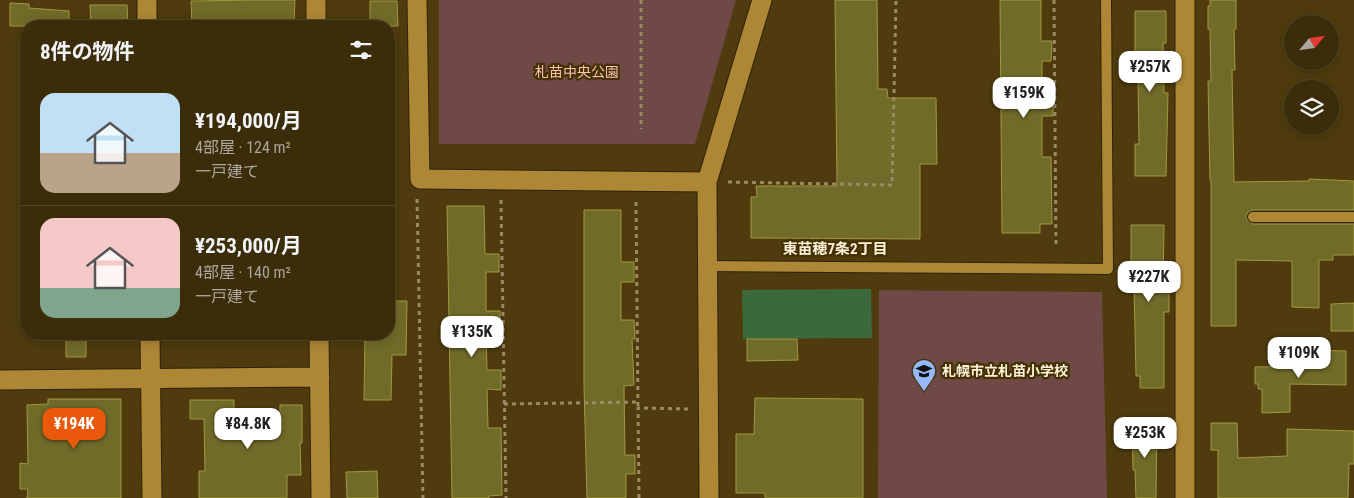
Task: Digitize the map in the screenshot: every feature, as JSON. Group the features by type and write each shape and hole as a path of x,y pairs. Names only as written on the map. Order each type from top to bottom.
{"street":[{"path":"147,0 147,20"},
{"path":"316,0 316,20"},
{"path":"418,0 420,178 716,182"},
{"path":"709,498 708,266 716,182 762,0"},
{"path":"1185,0 1185,498"},
{"path":"150,340 152,498"},
{"path":"319,340 321,498"},
{"path":"0,380 151,377 320,377"}],"lane":[{"path":"708,266 1108,269 1106,0"},
{"path":"1253,217 1354,217"}],"path":[{"path":"641,0 641,129"},
{"path":"716,182 892,185 896,0"},
{"path":"1054,0 1056,248"},
{"path":"417,192 423,498"},
{"path":"501,192 506,498"},
{"path":"636,194 639,498"},
{"path":"504,404 638,402"},
{"path":"638,408 691,409"}],"green space":[{"name":"札苗中央公園","path":"439,0 736,0 695,144 439,144"},
{"path":"879,290 1102,292 1107,498 878,498"}],"shaded area":[{"path":"871,289 872,338 743,339 742,290"}],"building":[{"path":"295,0 294,20 192,20 191,1"},
{"path":"835,0 877,0 878,89 887,89 888,98 936,98 937,164 920,164 920,239 751,238 751,197 757,197 756,186 837,186"},
{"path":"1000,0 1041,0 1041,41 1052,41 1051,61 1042,61 1042,98 1053,98 1053,116 1042,116 1042,157 1051,157 1052,224 1040,224 1040,233 1002,233"},
{"path":"1210,0 1236,0 1236,29 1234,29 1235,70 1232,70 1234,182 1309,181 1309,179 1354,181 1354,210 1253,210 1247,213 1247,220 1253,224 1354,224 1354,255 1333,255 1333,260 1319,260 1319,308 1292,307 1292,261 1236,260 1236,326 1211,326 1211,180 1208,81 1211,81 1210,29 1208,29 1208,6 1210,6"},
{"path":"370,1 397,1 398,26 395,26 395,20 370,20"},
{"path":"10,3 29,4 29,8 69,11 69,20 20,20 20,26 10,26"},
{"path":"90,5 127,5 128,20 91,20"},
{"path":"1135,11 1166,11 1166,43 1163,43 1164,93 1168,93 1166,176 1135,176 1135,144 1139,144 1138,80 1129,81 1128,52 1135,52"},
{"path":"447,206 484,206 485,254 499,254 499,272 486,272 486,311 500,311 500,330 486,330 487,370 501,370 501,390 487,389 488,428 501,428 502,495 489,496 489,498 452,498"},
{"path":"584,210 621,210 621,262 634,262 634,282 621,282 621,320 634,320 635,339 632,339 634,385 624,386 625,455 635,455 635,474 626,474 626,498 587,498 584,387"},
{"path":"1131,225 1164,225 1163,291 1169,291 1169,312 1164,312 1164,388 1140,388 1140,376 1136,376 1134,287 1131,287"},
{"path":"395,301 407,301 406,355 392,355 391,400 364,400 365,340 395,340"},
{"path":"1354,303 1354,331 1331,331 1331,304"},
{"path":"747,339 797,339 798,360 747,361"},
{"path":"66,340 86,340 86,357 66,357"},
{"path":"1312,350 1346,351 1346,385 1290,384 1290,412 1262,413 1262,389 1258,389 1258,384 1255,384 1255,367 1312,366"},
{"path":"755,398 863,399 863,498 765,498 765,493 736,493 736,434 754,434"},
{"path":"48,399 121,399 121,498 27,498 28,489 20,489 20,463 28,464 27,405 48,404"},
{"path":"190,400 234,400 234,411 280,412 280,405 302,405 301,475 287,475 287,498 199,498 199,471 205,471 204,419 190,419"},
{"path":"1211,423 1237,423 1238,458 1287,456 1287,429 1354,431 1354,464 1349,464 1348,498 1218,498 1218,450 1211,450"},
{"path":"1132,424 1157,424 1156,498 1136,498"},
{"path":"377,471 378,498 347,498 346,472"}],"place":[{"name":"札幌市立札苗小学校","path":"924,392"}],"district":[{"name":"東苗穂7条2丁目","path":"835,249"}]}
